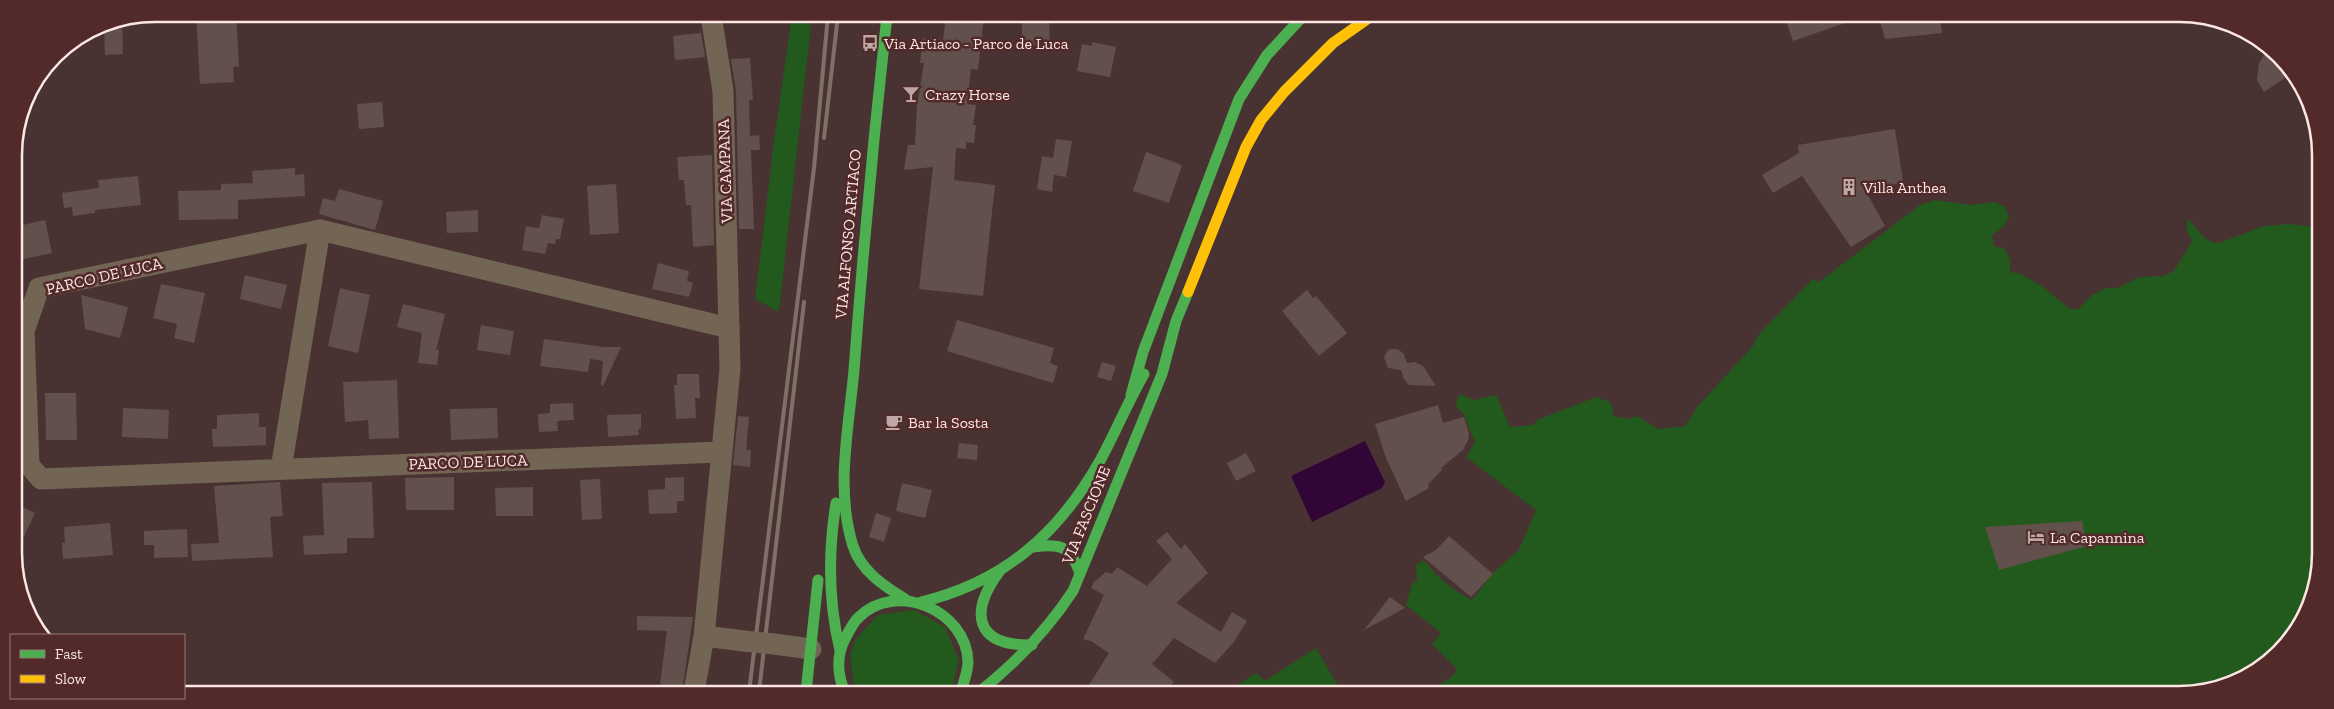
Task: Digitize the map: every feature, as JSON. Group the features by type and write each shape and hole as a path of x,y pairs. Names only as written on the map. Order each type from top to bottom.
{"main road":[{"name":"VIA ALFONSO ARTIACO","path":"847,456 870,167 886,22"},
{"path":"1131,395 1146,343 1239,99 1252,74 1265,56 1297,22"},
{"name":"VIA FASCIONE","path":"986,686 1032,645 1059,614 1073,591 1162,374 1176,321 1234,177 1262,120 1284,92 1311,63 1333,43 1362,22"},
{"name":"VIA FASCIONE","path":"921,602 941,599 999,572 1033,547 1058,519 1101,460 1131,395 1176,321"},
{"path":"843,686 839,673 839,653 830,576 832,521 847,456"},
{"path":"847,456 846,504 848,530 854,550 875,578 905,599"},
{"path":"807,686 823,548 826,531 832,521"},
{"path":"1033,547 1052,544 1067,549 1073,555 1080,573"},
{"path":"999,572 984,596 981,607 984,624 995,639 1006,644 1018,646 1032,645"},
{"path":"826,678 839,653 844,636 852,623 876,605 905,599 921,602 936,608 958,630 965,644 968,659 967,675 963,686"}],"street":[{"name":"VIA CAMPANA","path":"695,686 704,636 720,452 730,369 723,91 712,22"},
{"name":"PARCO DE LUCA","path":"720,452 41,479 29,465 24,331 39,288 320,230 729,328"},
{"path":"281,469 320,230"},
{"path":"704,636 811,648"}],"green space":[{"path":"791,22 811,22 779,312 755,299"},
{"path":"1935,200 1970,205 1994,202 2005,207 2009,218 2002,228 1992,235 1994,246 2005,249 2010,260 2010,272 2021,274 2043,287 2070,309 2078,309 2092,295 2106,288 2118,288 2139,277 2163,276 2174,271 2192,241 2187,231 2187,219 2209,241 2219,243 2264,226 2288,224 2312,226 2312,554 2307,588 2301,605 2294,620 2273,648 2260,659 2237,673 2205,684 2187,686 1438,686 1452,677 1457,669 1432,644 1441,633 1406,605 1412,583 1417,582 1416,565 1424,560 1446,583 1472,600 1494,572 1519,550 1536,510 1466,457 1475,442 1463,413 1458,409 1456,402 1460,394 1475,400 1496,395 1510,427 1533,425 1537,420 1596,397 1610,402 1613,408 1613,416 1628,419 1637,416 1658,429 1685,426 1698,406 1753,346 1759,334 1813,279 1819,282 1920,205"},
{"path":"914,610 945,627 959,660 952,686 854,686 850,655 855,640 878,615"},
{"path":"1316,648 1338,686 1237,686 1256,673 1265,681"}],"shaded area":[{"path":"1365,441 1385,482 1382,488 1312,522 1291,476"}],"building":[{"path":"196,22 236,22 239,66 233,67 234,82 200,84"},
{"path":"945,22 983,22 978,70 971,69 967,104 976,105 973,125 976,125 974,143 966,142 966,149 956,148 954,180 995,185 983,296 919,289 933,167 904,170 908,145 915,145 917,106 924,63 920,63 923,38 943,40"},
{"path":"1022,22 1049,22 1050,44 1022,47"},
{"path":"1786,22 1848,22 1793,41"},
{"path":"1880,22 1941,22 1942,33 1885,39"},
{"path":"122,27 123,54 105,55 104,33"},
{"path":"701,33 705,57 675,60 673,36"},
{"path":"1092,42 1116,47 1110,77 1077,71 1082,44 1092,46"},
{"path":"2265,54 2286,77 2264,92 2257,80 2259,63"},
{"path":"750,58 753,100 749,100 750,136 759,135 760,150 751,150 754,229 739,229 736,91 731,59"},
{"path":"382,102 384,127 359,129 357,104"},
{"name":"Villa Anthea","path":"1895,129 1903,181 1868,195 1885,226 1851,247 1802,176 1773,193 1762,175 1799,153 1798,145"},
{"path":"1056,139 1072,141 1066,177 1054,175 1052,192 1037,189 1042,156 1053,158"},
{"path":"1146,152 1182,165 1169,203 1133,191"},
{"path":"712,155 714,245 693,247 691,205 686,205 684,180 679,180 677,157"},
{"path":"295,168 295,175 304,174 305,196 238,200 238,219 179,220 178,191 221,190 221,184 253,183 252,171"},
{"path":"138,176 141,205 95,210 95,213 73,216 72,207 64,208 62,193 99,188 98,180"},
{"path":"616,184 619,233 590,235 587,186"},
{"path":"339,189 383,201 375,230 319,214 323,198 335,201"},
{"path":"478,210 478,232 447,233 446,212"},
{"path":"542,215 564,219 560,239 556,239 555,244 548,243 545,254 522,250 526,226 539,228"},
{"path":"45,220 52,253 23,259 23,225"},
{"path":"658,263 689,271 687,281 693,283 689,297 652,289"},
{"path":"245,275 287,285 281,309 240,299"},
{"path":"161,284 205,293 194,343 174,338 177,324 153,318"},
{"path":"340,288 370,295 358,353 328,346"},
{"path":"1307,290 1313,298 1316,296 1347,333 1319,356 1282,311"},
{"path":"81,295 128,307 120,338 85,329"},
{"path":"403,304 445,314 436,350 439,350 437,365 418,363 422,333 397,327"},
{"path":"957,320 1054,348 1050,363 1058,366 1053,383 947,351"},
{"path":"481,325 514,331 510,355 477,350"},
{"path":"544,339 604,347 621,347 603,386 601,385 603,361 590,359 588,372 540,366"},
{"path":"1398,349 1404,354 1407,363 1415,362 1423,366 1436,386 1409,385 1404,379 1401,370 1388,368 1384,357 1388,350"},
{"path":"1102,362 1116,366 1111,381 1097,377"},
{"path":"677,374 699,374 700,398 695,398 696,418 676,419 674,385 677,385"},
{"path":"397,380 399,438 369,439 368,420 345,422 343,382"},
{"path":"45,393 76,393 77,440 46,440"},
{"path":"573,403 574,420 557,421 558,431 539,432 538,414 550,413 550,404"},
{"path":"1438,405 1443,423 1464,417 1469,434 1468,440 1463,450 1441,468 1442,470 1428,484 1429,488 1406,501 1386,458 1375,424"},
{"path":"123,408 169,410 168,439 122,437"},
{"path":"497,408 498,438 451,440 450,409"},
{"path":"259,413 259,427 266,427 266,445 213,447 212,429 217,429 217,415"},
{"path":"641,414 641,429 638,429 639,435 608,437 607,415"},
{"path":"738,416 749,417 746,450 751,450 750,467 733,465"},
{"path":"959,443 978,445 977,460 957,458"},
{"path":"1246,453 1256,471 1236,481 1227,463"},
{"path":"454,477 454,510 406,510 405,478"},
{"path":"684,477 684,501 677,501 677,513 649,514 648,490 665,489 665,478"},
{"path":"600,479 602,519 582,520 580,480"},
{"path":"280,482 283,516 270,517 273,557 192,561 191,544 219,543 214,486"},
{"path":"372,482 374,538 347,538 347,553 304,555 303,536 324,535 322,483"},
{"path":"902,483 932,490 925,518 896,511"},
{"path":"533,487 533,516 496,516 495,488"},
{"path":"22,507 35,513 22,540"},
{"path":"876,513 891,518 884,542 869,537"},
{"name":"La Capannina","path":"2082,521 2087,546 1999,570 1985,527"},
{"path":"110,523 113,555 63,559 64,527"},
{"path":"187,529 188,557 154,558 154,545 144,545 144,531"},
{"path":"1167,532 1181,549 1185,544 1208,573 1176,603 1221,632 1232,612 1247,621 1233,643 1215,663 1174,638 1152,664 1174,682 1170,686 1088,686 1109,653 1091,641 1083,639 1104,595 1091,588 1094,582 1106,572 1112,574 1117,567 1147,586 1172,559 1156,541"},
{"path":"1449,536 1493,574 1471,597 1423,557 1436,550"},
{"path":"1390,597 1405,608 1364,630"},
{"path":"637,616 693,617 683,686 660,686 667,631 637,630"}],"railway":[{"path":"750,686 814,168 827,22"},
{"path":"824,138 837,22"},
{"path":"760,686 804,302"}],"traffic: fast":[{"path":"886,22 869,192 844,480 848,524 857,555 874,577 905,599"},
{"path":"1131,395 1143,352 1239,99 1267,55 1297,22"},
{"path":"986,686 1030,645 1053,619 1073,591 1162,374 1176,321 1188,292"},
{"path":"921,602 978,582 1003,568 1047,532 1085,486 1101,459 1144,374"},
{"path":"836,503 830,577 833,613 840,650"},
{"path":"1033,547 1058,546 1063,548 1072,557 1080,573"},
{"path":"999,572 989,587 983,601 981,613 983,624 989,633 999,640 1013,644 1032,645"},
{"path":"807,686 818,580"},
{"path":"842,686 839,672 840,650 854,622 873,607 891,602 909,602 926,606 943,615 956,628 965,644 968,662 963,686"}],"traffic: slow":[{"path":"1188,292 1246,147 1261,120 1284,92 1333,43 1363,22"}],"place":[{"name":"Via Artiaco - Parco de Luca","path":"870,43"},
{"name":"Crazy Horse","path":"911,94"},
{"name":"Villa Anthea","path":"1849,187"},
{"name":"Bar la Sosta","path":"894,422"},
{"name":"La Capannina","path":"2036,537"}]}
